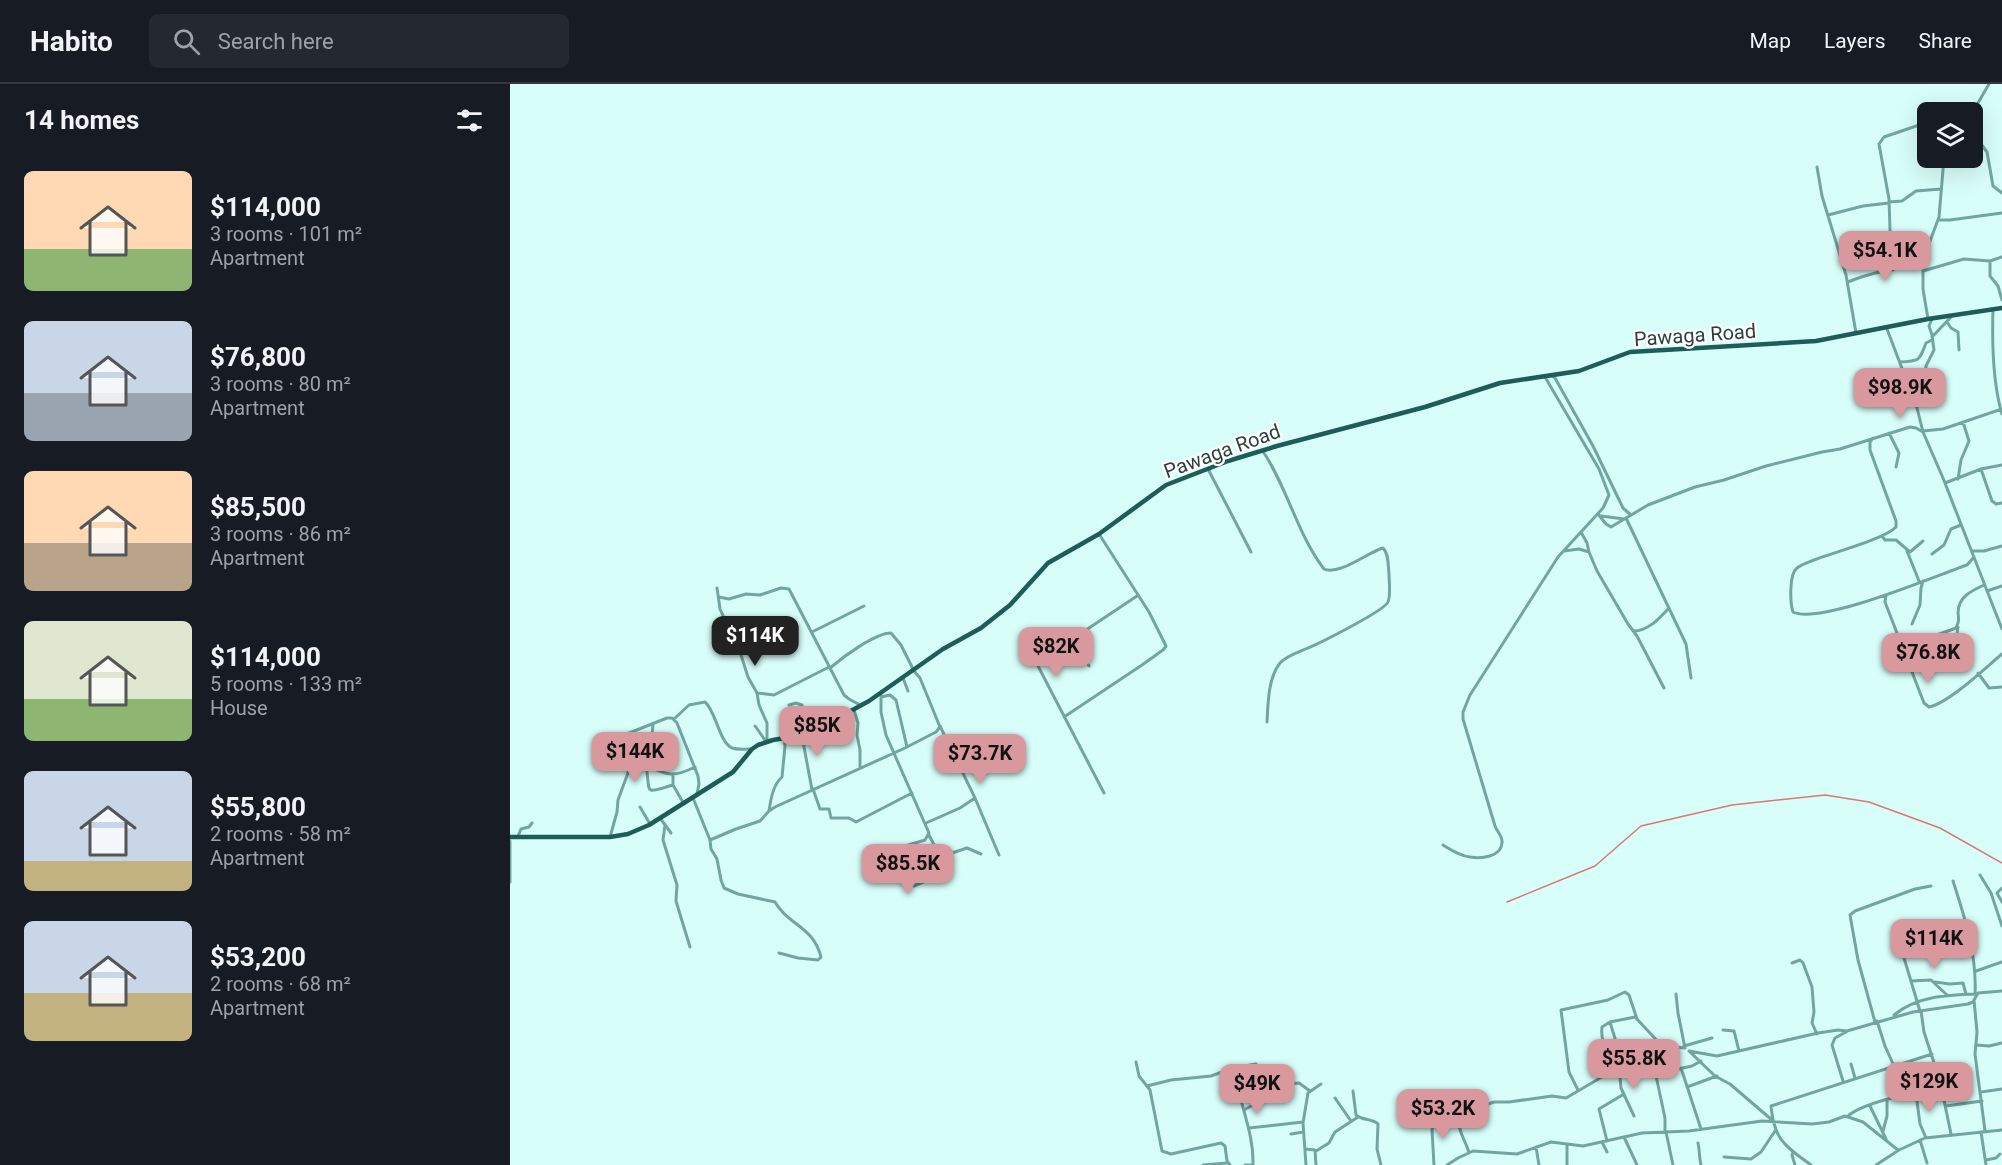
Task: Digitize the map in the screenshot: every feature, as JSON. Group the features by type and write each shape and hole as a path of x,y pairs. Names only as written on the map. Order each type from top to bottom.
{"main road":[{"name":"Pawaga Road","path":"510,839 610,837 628,834 650,825 733,772 752,749 767,741 802,735 815,730 881,695 932,656 981,628 1003,612 1041,569 1054,558 1099,534 1166,485 1208,469 1262,450 1425,407 1500,383 1579,371 1637,351 1787,344 1856,335 1930,319 1949,319 2002,308"}],"street":[{"path":"1989,84 1978,103 1976,136 1987,152 1993,186 2002,193"},
{"path":"1893,270 1887,179 1880,149 1881,141 1884,137 1917,126"},
{"path":"1817,167 1822,196 1848,282 1856,335"},
{"path":"1910,390 1924,385 1926,366 1934,350 1923,289 1923,270 1926,252 1938,220 1943,168"},
{"path":"1828,215 1902,201 1916,191 1941,189"},
{"path":"1938,220 2002,213"},
{"path":"1848,282 1863,276 1914,265 1923,270 1964,259 1990,261 2002,257"},
{"path":"1990,261 1990,276 1998,286 2002,300"},
{"path":"1993,309 1995,375 2002,414"},
{"path":"1900,362 1919,358 1923,353 1924,344 1932,339 1949,319"},
{"path":"1949,319 1952,329 1958,332 1959,350"},
{"path":"1887,329 1923,432 2002,629"},
{"path":"1547,375 1555,378 1572,405 1623,508 1631,515"},
{"path":"1443,845 1466,856 1475,857 1495,854 1502,847 1502,839 1495,826 1463,719 1463,712 1474,689 1562,552 1599,515 1608,499 1607,487 1599,469 1547,375"},
{"path":"1995,375 2001,377"},
{"path":"1911,426 1923,432 1937,430 2001,409"},
{"path":"1599,515 1611,527 1672,494 1766,466 1839,449 1911,426 1920,418"},
{"path":"1958,478 1961,460 1969,441 1964,422"},
{"path":"1889,433 1899,453 1896,467"},
{"path":"1873,438 1870,442 1870,450 1896,525 1894,530 1798,567 1793,575 1793,612 1798,614 1828,612 1863,603 1967,565 1974,557"},
{"path":"1262,450 1271,463 1300,526 1324,569 1329,571 1339,568 1383,548 1387,554 1389,575 1388,599 1385,606 1375,614 1281,661 1271,686 1268,722"},
{"path":"1945,483 1980,469 2002,465"},
{"path":"1208,469 1251,552"},
{"path":"1980,469 1992,501 1996,504 2002,503"},
{"path":"1599,515 1625,518"},
{"path":"1625,518 1686,644 1690,678"},
{"path":"1932,554 1944,545 1952,528 1961,525"},
{"path":"1581,532 1597,571 1664,688"},
{"path":"1064,717 1165,648 1165,642 1145,607 1099,534"},
{"path":"1881,536 1885,540 1896,540 1907,550 1916,578 1922,581"},
{"path":"1907,550 1911,552 1923,541"},
{"path":"1972,551 1984,551 2002,546"},
{"path":"1562,552 1579,549 1588,552"},
{"path":"1912,624 1920,605 1922,581"},
{"path":"1956,642 1958,611 1962,599 1984,585"},
{"path":"1986,591 2002,586"},
{"path":"717,588 720,609 757,693 766,723 767,741"},
{"path":"719,597 729,599 746,594 760,595 782,588 789,589 846,697 862,706"},
{"path":"1886,595 1886,602 1924,703 1929,707 1939,704 2002,654"},
{"path":"1104,793 1038,666 1047,656 1137,596"},
{"path":"813,632 864,606"},
{"path":"1633,631 1644,630 1651,626 1669,608"},
{"path":"1903,648 1958,626"},
{"path":"757,693 774,695 830,668 852,651 888,633 902,645 914,671 920,678 999,855"},
{"path":"1934,636 1934,641"},
{"path":"1073,639 1089,666"},
{"path":"1978,674 1989,688 2002,687"},
{"path":"903,678 908,691"},
{"path":"907,747 896,700 890,695 881,695 884,730 940,857 941,873"},
{"path":"674,719 689,705 705,702 710,707 728,745 735,748 752,749"},
{"path":"789,705 796,703 802,705 807,720 815,730"},
{"path":"854,710 858,723 860,768"},
{"path":"610,737 670,717 674,719"},
{"path":"674,719 699,779 695,797 710,846 717,859 724,888 738,894 774,902 778,909 815,940 821,958 818,960 798,958 779,953"},
{"path":"653,724 651,738 645,744 643,762 646,765 648,785 656,792 674,785"},
{"path":"755,726 767,741"},
{"path":"710,840 759,821 769,811 907,747 936,732 940,726"},
{"path":"610,837 618,800 636,751 637,729"},
{"path":"802,735 813,790 820,808 829,809 831,818 849,818 856,822 912,793"},
{"path":"769,811 775,785 782,777 785,746 783,738"},
{"path":"646,765 673,775 695,767"},
{"path":"673,775 674,785 684,804"},
{"path":"926,823 960,808 975,798"},
{"path":"640,807 650,825"},
{"path":"660,818 671,833"},
{"path":"517,838 521,829 527,828 532,823"},
{"path":"664,825 663,840 677,885 676,901 690,946"},
{"path":"892,856 905,846 925,840 929,834"},
{"path":"510,839 510,882"},
{"path":"940,857 967,848 981,854"},
{"path":"897,854 914,886 928,880 930,871"},
{"path":"1980,875 1990,893 2002,926"},
{"path":"1953,881 1972,945 1976,971 1975,1054 1982,1101 1986,1163 2000,1154"},
{"path":"1894,1066 1876,1021 1858,960 1850,915 1855,911 1915,889 1931,886"},
{"path":"2002,888 1997,893 2002,902"},
{"path":"1900,937 1904,944 1902,954"},
{"path":"1894,944 1902,954 1918,1001 1924,1032 1941,1084 1952,1134"},
{"path":"1792,963 1800,960 1803,963 1812,987 1814,1012 1812,1023 1817,1034"},
{"path":"1976,971 2002,962"},
{"path":"1911,981 1929,979 1948,996"},
{"path":"1935,982 1963,983 1966,994"},
{"path":"1893,1017 1905,1007 1918,1001 2002,990"},
{"path":"1578,1090 1569,1072 1561,1010 1608,1000 1625,992 1629,995 1637,1019 1664,1048"},
{"path":"1676,994 1684,1047 1773,1121"},
{"path":"1843,1081 1832,1043 1837,1036 1876,1021 1968,1004 1974,1000"},
{"path":"1619,1067 1604,1047 1602,1027 1610,1022 1631,1017 1637,1019"},
{"path":"1610,1022 1619,1067 1620,1085 1634,1116"},
{"path":"1723,1030 1734,1031 1738,1051"},
{"path":"1689,1051 1717,1056 1817,1034 1847,1031"},
{"path":"1469,1153 1459,1128 1460,1114 1494,1102 1552,1096 1566,1098 1619,1067 1642,1064 1664,1048 1684,1047 1712,1038"},
{"path":"1976,1045 1989,1046 2002,1043"},
{"path":"1811,1165 1780,1141 1771,1106 1932,1054"},
{"path":"1652,1058 1673,1165"},
{"path":"1655,1074 1701,1061"},
{"path":"1136,1062 1139,1076 1150,1092 1160,1147 1164,1153 1180,1153 1221,1143 1225,1146 1229,1164 1203,1165"},
{"path":"1147,1086 1171,1080 1211,1076 1234,1067 1256,1064"},
{"path":"1851,1064 1855,1078"},
{"path":"1234,1067 1249,1128 1252,1165 1245,1165"},
{"path":"1682,1068 1701,1129"},
{"path":"1687,1087 1717,1076"},
{"path":"1262,1078 1267,1078 1277,1085 1299,1083 1310,1091"},
{"path":"1941,1084 1952,1082"},
{"path":"1306,1165 1303,1122 1308,1093 1321,1084"},
{"path":"1447,1165 1469,1153 1479,1151 1517,1154 1551,1142 1583,1146 1642,1133 1689,1131 1742,1123 1773,1121 1812,1124 1829,1122 1848,1116 1861,1108 1942,1089"},
{"path":"1981,1092 2002,1089"},
{"path":"1353,1091 1353,1106 1358,1117 1373,1120 1378,1124 1377,1149 1381,1165"},
{"path":"1607,1141 1599,1111 1624,1094"},
{"path":"1916,1094 1920,1124 1926,1138"},
{"path":"1335,1098 1351,1121"},
{"path":"1244,1110 1264,1099"},
{"path":"1882,1131 1887,1116 1887,1101"},
{"path":"1946,1106 1982,1101"},
{"path":"1870,1106 1887,1141"},
{"path":"1434,1165 1432,1130 1435,1114"},
{"path":"1848,1116 1863,1122 1898,1150"},
{"path":"1316,1151 1329,1143 1335,1132 1358,1117"},
{"path":"1249,1128 1303,1122"},
{"path":"1724,1157 1751,1159 1761,1152 1776,1130"},
{"path":"1876,1165 1898,1150 1926,1138 2002,1130"},
{"path":"1291,1134 1303,1132"},
{"path":"1624,1137 1637,1165"},
{"path":"1920,1140 1927,1163"},
{"path":"1602,1142 1607,1152"},
{"path":"1698,1143 1701,1165"},
{"path":"1567,1144 1567,1165"},
{"path":"1536,1147 1539,1165"},
{"path":"1305,1149 1316,1151"},
{"path":"1316,1151 1316,1165"},
{"path":"1793,1151 1795,1165"}],"waterway":[{"path":"1507,902 1595,866 1641,826 1732,805 1825,795 1869,802 1940,828 2002,863"}]}
